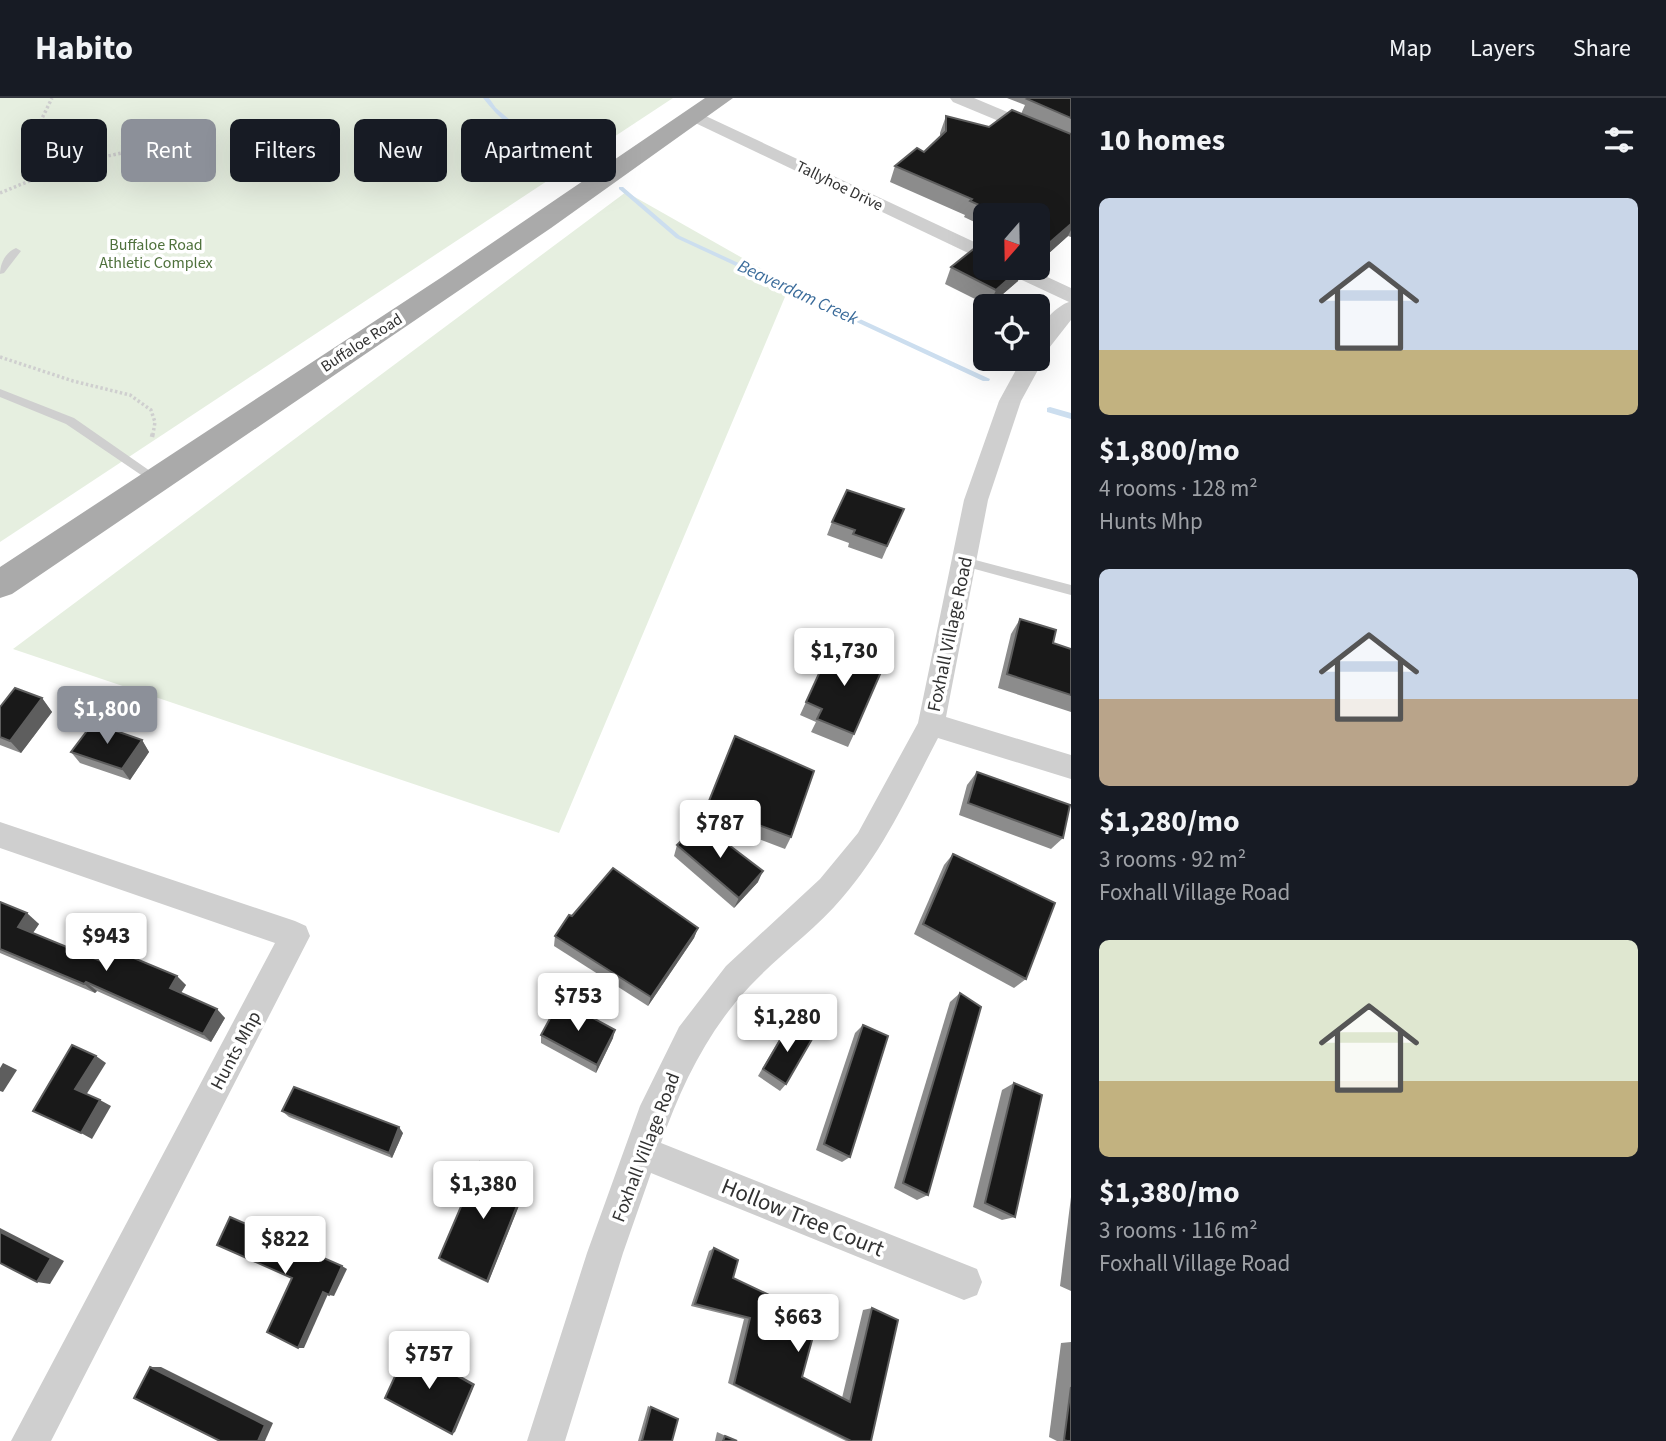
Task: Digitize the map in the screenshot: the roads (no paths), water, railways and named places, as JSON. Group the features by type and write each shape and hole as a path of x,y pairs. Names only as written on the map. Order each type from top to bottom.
{"main road":[{"name":"Buffaloe Road","path":"0,585 549,218 721,98"}],"street":[{"path":"959,98 1071,146"},
{"name":"Tallyhoe Drive","path":"695,116 973,249"},
{"path":"1037,280 1071,296"},
{"path":"1050,330 1071,308"},
{"name":"Foxhall Village Road","path":"546,1441 605,1253 657,1106 690,1038 737,977 831,888 868,842 931,724 980,488 1010,401 1026,371"},
{"path":"931,724 1071,767"},
{"name":"Hunts Mhp","path":"0,835 295,936 30,1441"},
{"name":"Hollow Tree Court","path":"641,1152 964,1282"}],"lane":[{"path":"0,271 16,251"},
{"path":"0,393 69,421 157,480"},
{"path":"964,562 1071,590"}],"waterway":[{"name":"Beaverdam Creek","path":"486,98 504,119"},
{"name":"Beaverdam Creek","path":"621,188 678,237 986,379"},
{"name":"Beaverdam Creek","path":"1050,410 1071,416"}],"park label":[{"name":"Buffaloe Road Athletic Complex","path":"156,253"}]}
